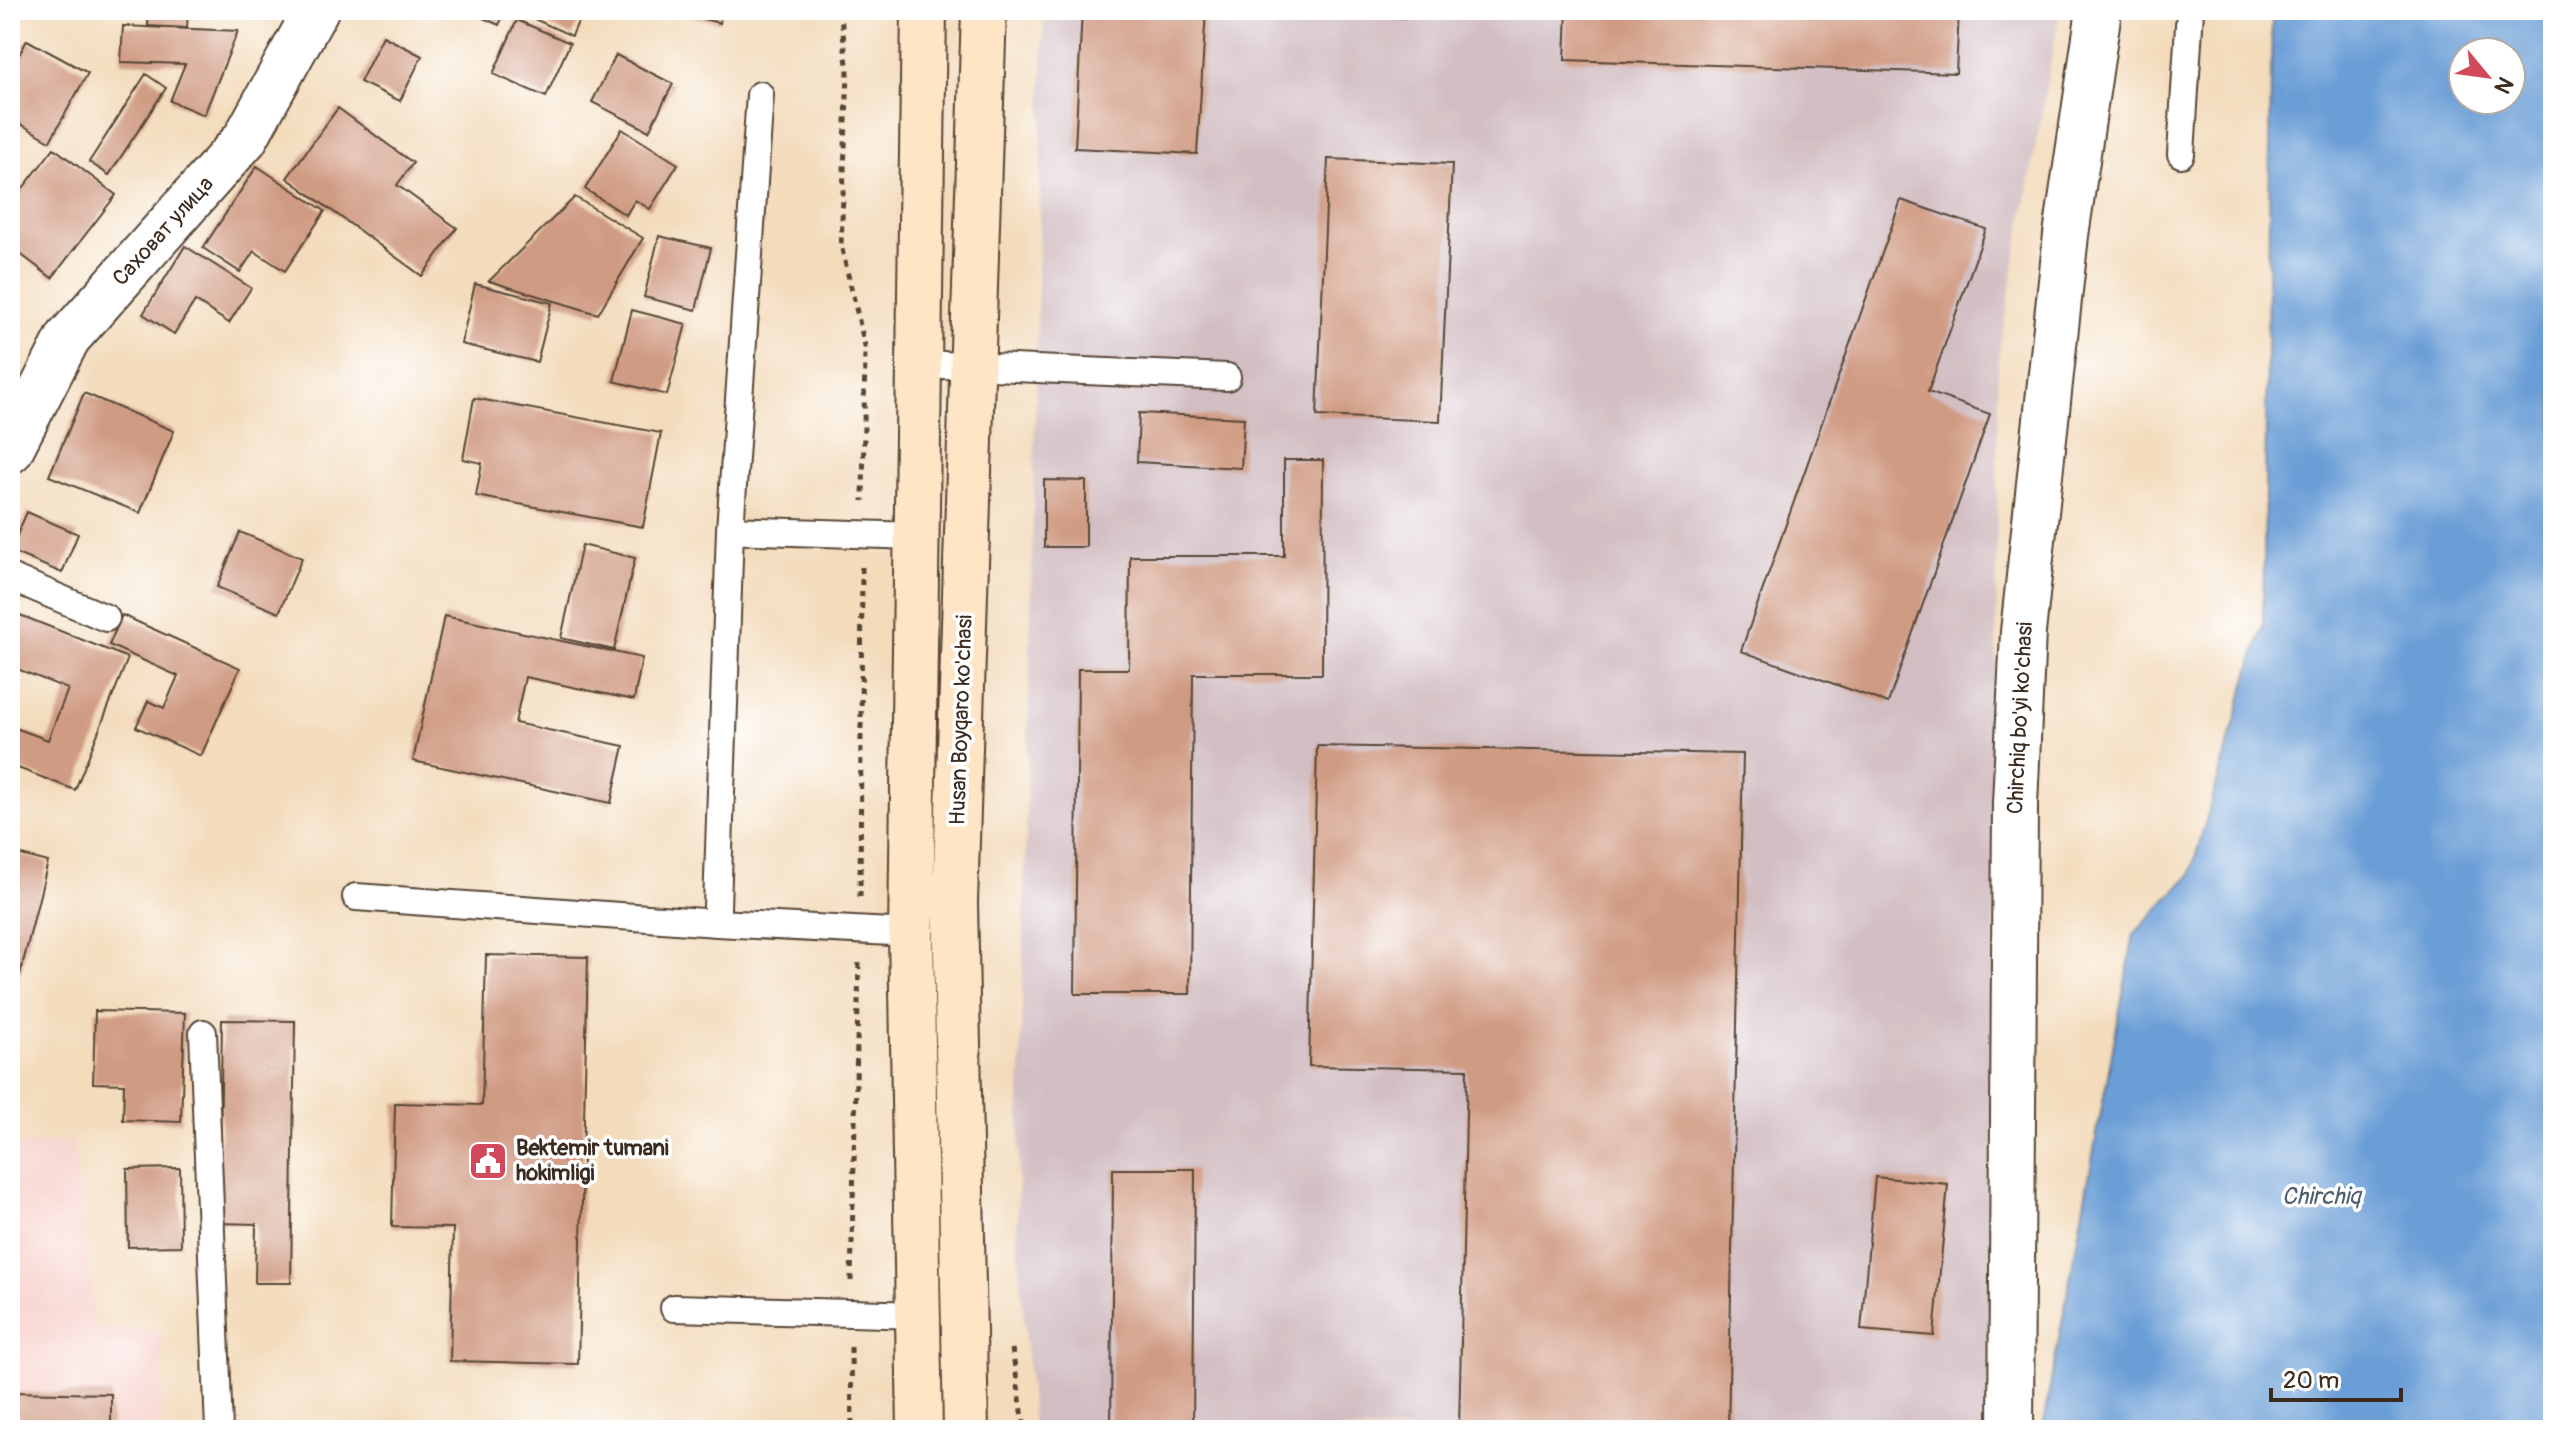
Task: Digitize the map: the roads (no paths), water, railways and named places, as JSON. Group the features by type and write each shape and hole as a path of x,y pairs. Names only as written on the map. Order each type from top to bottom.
{"main road":[{"name":"Husan Boyqaro ko'chasi","path":"920,1430 911,933 924,10"},
{"name":"Husan Boyqaro ko'chasi","path":"966,1430 955,902 984,10"}],"street":[{"name":"Саховат улица","path":"10,451 68,338 245,139 316,10"},
{"name":"Chirchiq bo'yi ko'chasi","path":"2011,1430 2015,804 2023,632 2066,235 2099,10"}],"lane":[{"path":"2181,154 2190,10"},
{"path":"717,923 730,530 760,95"},
{"path":"919,364 1227,377"},
{"path":"730,530 916,536"},
{"path":"10,577 106,618"},
{"path":"356,897 717,923 911,933"},
{"path":"203,1033 219,1430"},
{"path":"674,1308 920,1315"}],"water":[{"name":"Chirchiq","path":"2272,10 2553,10 2553,1430 2042,1430 2134,934 2190,875 2263,625"}],"place":[{"name":"Bektemir tumani hokimligi","path":"488,1161"}]}
